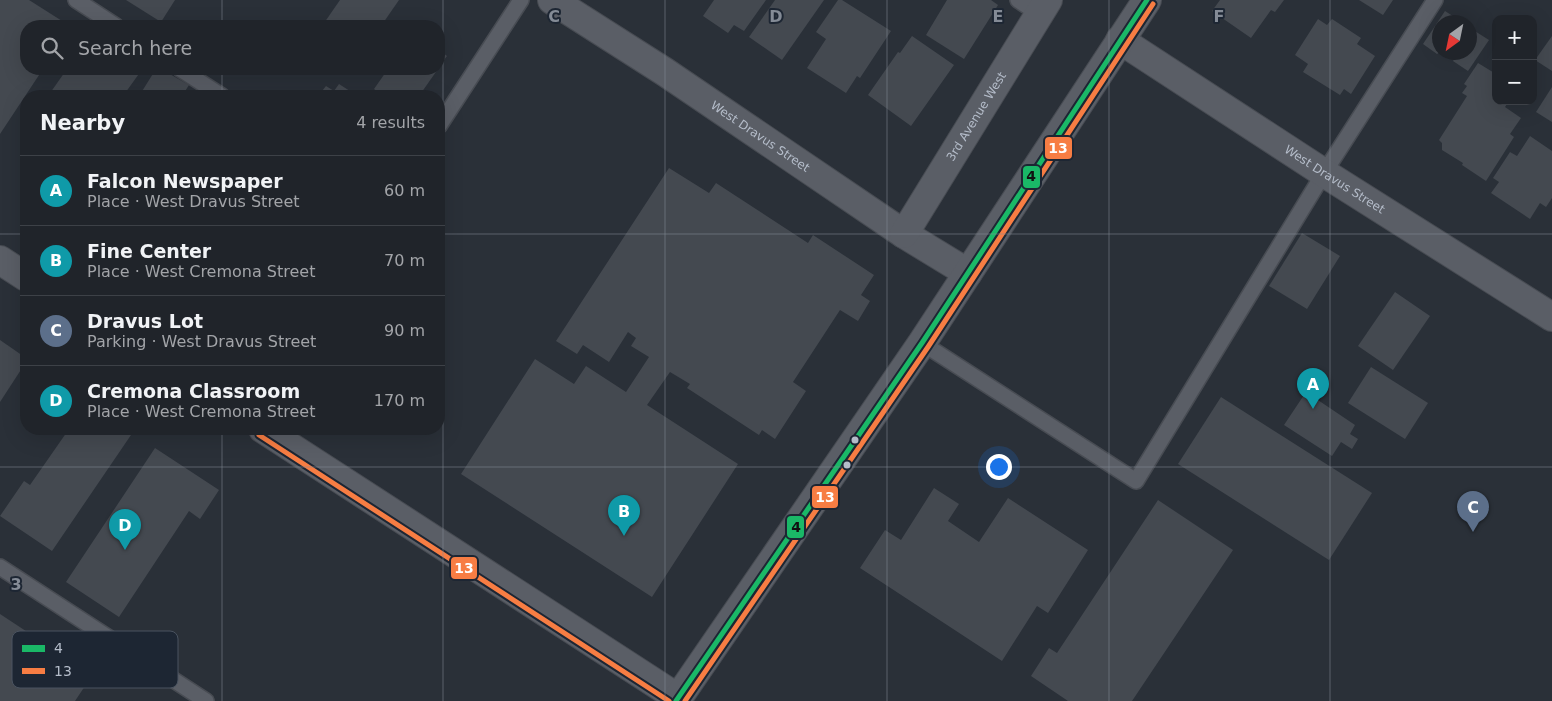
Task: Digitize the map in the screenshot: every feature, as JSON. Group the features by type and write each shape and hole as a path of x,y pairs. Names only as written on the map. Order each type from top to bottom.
{"street":[{"name":"West Dravus Street","path":"552,0 673,78 904,234 968,273"},
{"path":"272,435 677,700 922,343 1147,0"},
{"name":"3rd Avenue West","path":"904,234 1035,5"},
{"name":"West Dravus Street","path":"1120,40 1324,173 1552,317"},
{"path":"0,260 20,273"}],"lane":[{"path":"76,0 107,20"},
{"path":"445,117 520,0"},
{"path":"922,343 1136,481 1324,173 1435,0"},
{"path":"189,75 213,90"},
{"path":"0,567 98,631"},
{"path":"178,683 206,701"}],"building":[{"path":"0,0 29,0 61,20 20,20 20,75 39,75 29,90 20,90 20,104 0,134"},
{"path":"126,0 175,0 162,20 158,20"},
{"path":"340,0 399,0 385,20 326,20"},
{"path":"714,0 766,0 744,31 734,25 728,33 703,16"},
{"path":"775,0 824,0 782,60 749,37"},
{"path":"838,0 842,0 891,31 860,78 857,76 846,93 807,68 826,39 816,32"},
{"path":"947,0 991,0 998,5 964,59 926,35"},
{"path":"1220,0 1284,0 1275,12 1271,10 1251,38 1212,11"},
{"path":"1359,0 1393,0 1383,15"},
{"path":"1445,11 1451,15 1442,15"},
{"path":"1318,19 1327,25 1332,19 1361,38 1357,44 1375,56 1351,94 1344,89 1340,95 1303,72 1308,64 1295,55"},
{"path":"1432,30 1432,50 1423,44"},
{"path":"1477,32 1489,40 1477,58"},
{"path":"912,36 954,65 911,126 868,95 898,52 900,53"},
{"path":"1552,36 1552,71 1537,61 1537,57"},
{"path":"1454,60 1475,60 1468,71"},
{"path":"1478,63 1492,72 1492,105 1506,105 1505,107 1521,118 1510,134 1514,137 1486,181 1442,150 1442,143 1439,140 1467,96 1462,93 1467,86 1464,84"},
{"path":"63,75 138,75 127,90 52,90"},
{"path":"152,75 172,75 189,85 186,90 143,90"},
{"path":"384,75 434,75 423,90 374,89"},
{"path":"339,84 348,90 335,90"},
{"path":"326,86 332,90 323,90"},
{"path":"1552,87 1552,122 1536,112"},
{"path":"1530,136 1552,151 1552,198 1546,207 1540,203 1530,219 1491,193 1499,182 1493,178 1510,152 1517,156"},
{"path":"669,168 709,193 716,183 808,243 813,235 874,275 861,295 870,301 858,321 840,310 793,382 806,391 775,439 762,430 759,435 687,388 690,384 670,372 647,405 738,464 652,597 461,474 535,359 574,384 586,366 626,392 649,357 631,346 636,338 628,332 609,362 583,345 577,354 556,341"},
{"path":"1302,233 1340,256 1307,309 1269,286"},
{"path":"1395,292 1430,316 1393,370 1358,346"},
{"path":"0,340 20,354 20,371 0,402"},
{"path":"1371,367 1428,403 1405,439 1348,403"},
{"path":"1306,392 1355,425 1350,434 1358,439 1352,449 1341,442 1332,456 1284,425"},
{"path":"1221,397 1372,493 1329,560 1178,464"},
{"path":"65,435 131,435 52,551 0,516 24,481 30,485"},
{"path":"155,448 219,490 200,519 189,511 119,617 66,582"},
{"path":"934,488 959,504 948,521 979,542 1008,498 1088,550 1048,613 1037,606 1002,661 860,568 885,530 901,540"},
{"path":"1158,500 1233,550 1132,701 1068,701 1031,676 1049,648 1057,653"},
{"path":"0,614 26,631 12,631 12,688 84,688 75,701 0,701"}],"transit line":[{"name":"4","path":"676,701 922,343 1147,0"},
{"name":"13","path":"685,701 928,347 1153,4"},
{"name":"13","path":"259,435 669,701"}],"place":[{"name":"Falcon Newspaper","path":"1313,409"},
{"name":"Dravus Lot","path":"1473,532"},
{"name":"Fine Center","path":"624,536"},
{"name":"Cremona Classroom","path":"125,550"}]}
